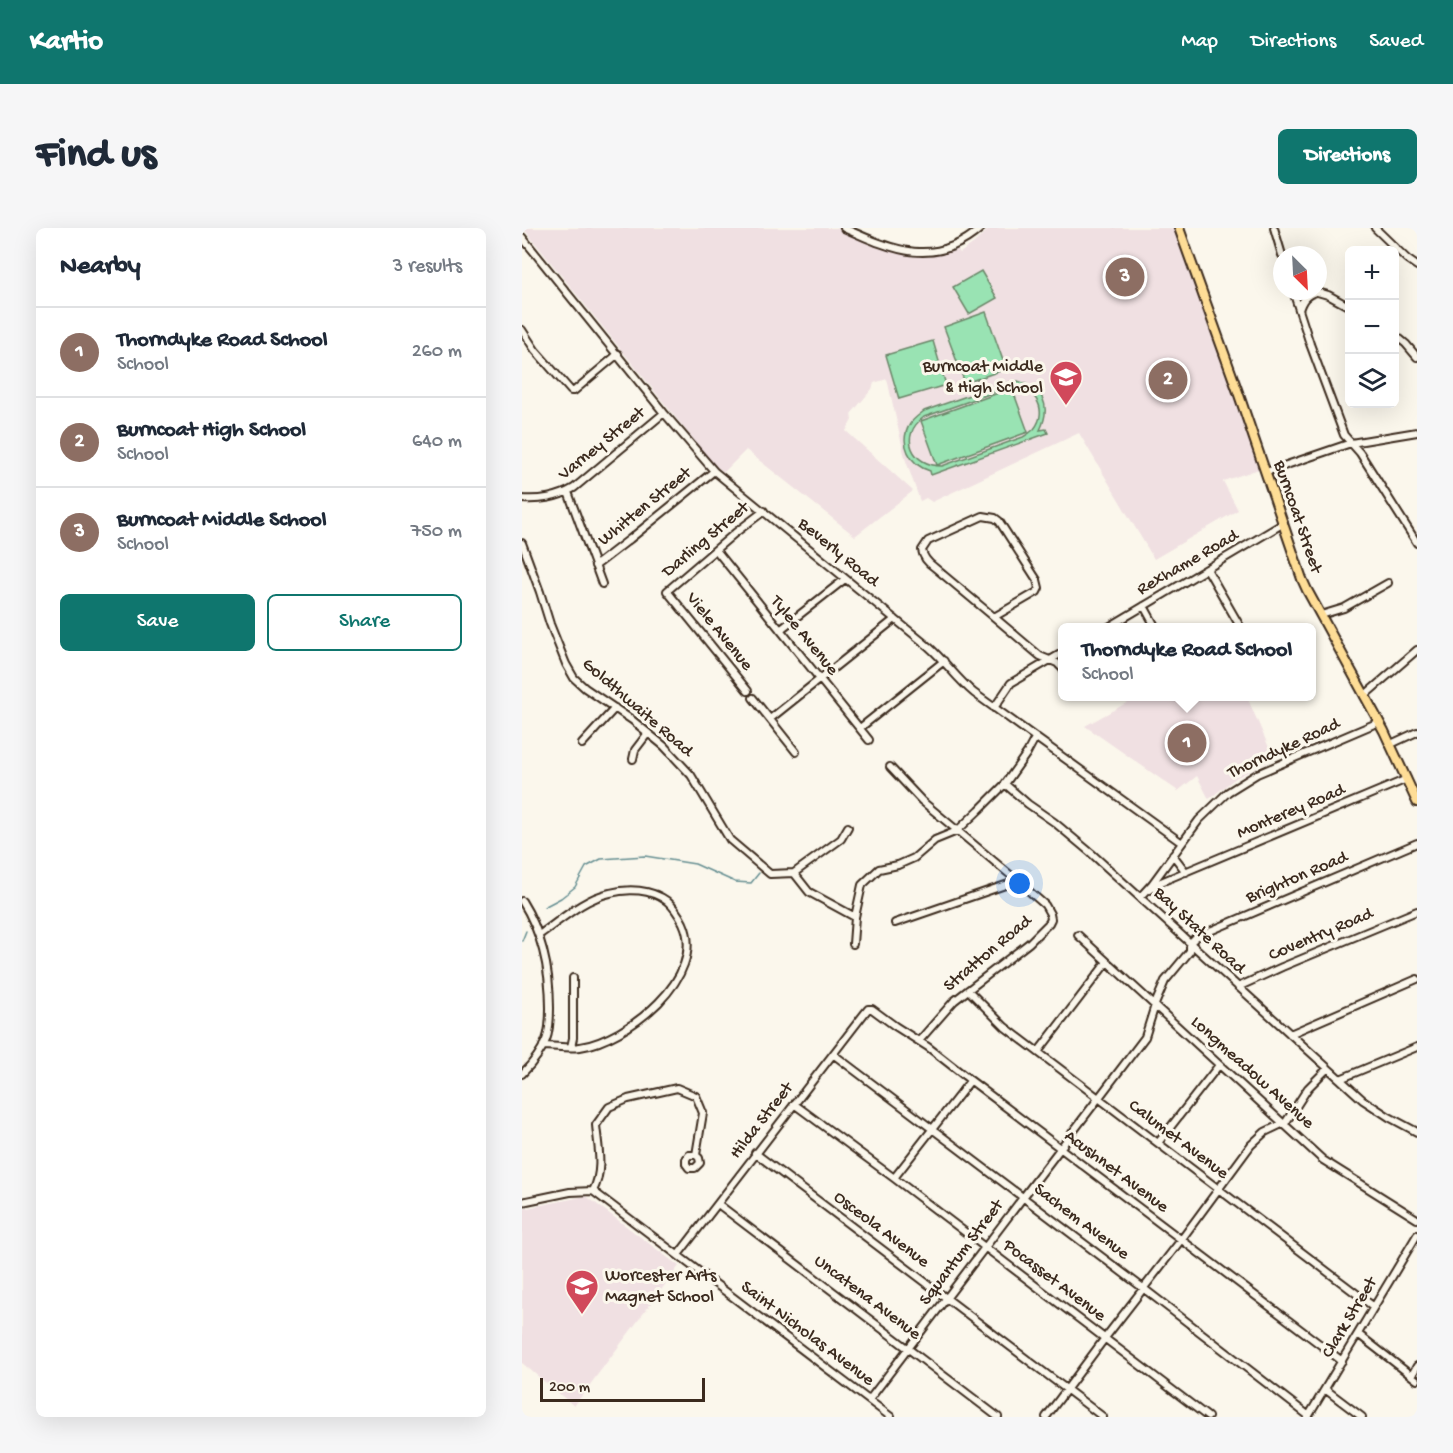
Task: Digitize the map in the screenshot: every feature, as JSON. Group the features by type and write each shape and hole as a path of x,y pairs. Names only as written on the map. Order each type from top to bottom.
{"main road":[{"name":"Burncoat Street","path":"1179,228 1304,585 1391,744 1417,802"}],"street":[{"path":"844,228 892,248 919,253 943,250 967,239 981,228"},
{"path":"1274,228 1279,246"},
{"path":"1375,228 1417,266"},
{"name":"Beverly Road","path":"522,237 664,413 714,471 929,647 944,661 961,683 1182,843"},
{"path":"1327,295 1345,304"},
{"path":"1296,300 1344,435 1360,453 1417,543"},
{"path":"1299,310 1304,300"},
{"path":"522,330 529,342 571,391 574,391 618,354"},
{"path":"1399,338 1417,357"},
{"name":"Varney Street","path":"522,500 541,500 568,492 664,413"},
{"path":"1266,472 1351,443 1417,432"},
{"name":"Whitten Street","path":"595,566 714,471"},
{"path":"568,492 602,584"},
{"name":"Darling Street","path":"667,591 764,511"},
{"path":"994,617 1036,592 1039,584 999,521 983,516 928,541 922,550 923,555 930,564 1040,656 1058,664"},
{"name":"Rexhame Road","path":"1114,623 1284,523"},
{"name":"Goldthwaite Road","path":"522,543 550,624 574,678 664,746 691,775 729,840 770,874 794,873"},
{"name":"Tylee Avenue","path":"716,550 869,740"},
{"path":"1207,569 1239,623"},
{"path":"780,630 845,579"},
{"path":"1321,615 1344,608 1388,583"},
{"name":"Viele Avenue","path":"667,591 748,691"},
{"path":"1144,606 1154,623"},
{"path":"770,719 895,619"},
{"path":"1365,696 1417,650"},
{"path":"994,708 1011,683 1058,655"},
{"path":"860,728 944,661"},
{"name":"Viele Avenue","path":"753,698 796,752"},
{"path":"582,744 615,708"},
{"name":"Thorndyke Road","path":"1140,897 1199,820 1236,786 1257,774 1379,722"},
{"path":"1391,744 1417,732"},
{"path":"633,759 635,750 648,733"},
{"path":"853,944 855,917 862,885 879,869 898,865 914,858 935,840 957,831 1005,784 1035,738"},
{"path":"890,768 921,801 1017,881"},
{"name":"Monterey Road","path":"1140,897 1161,882 1407,779"},
{"name":"Bay State Road","path":"1005,784 1072,837 1370,1106 1417,1132"},
{"path":"848,827 841,839 794,873 809,892 855,917"},
{"name":"Brighton Road","path":"1190,943 1196,937 1417,843"},
{"path":"1173,855 1186,872"},
{"path":"895,923 1017,881"},
{"name":"Stratton Road","path":"919,1041 950,1005 1029,943 1049,923 1051,917 1045,906 1017,881"},
{"path":"539,935 592,899 611,892 648,892 663,898 678,913 686,929 688,946 683,966 674,984 661,1000 637,1022 592,1044 580,1047 543,1046"},
{"path":"522,901 539,935 546,959 549,986 547,1039 532,1064 522,1074"},
{"name":"Coventry Road","path":"1238,987 1417,911"},
{"name":"Longmeadow Avenue","path":"1078,935 1323,1160 1417,1219"},
{"name":"Squantum Street","path":"869,1400 1145,1037 1165,981 1190,951 1190,943"},
{"path":"1038,1052 1107,962"},
{"path":"571,1047 573,978"},
{"path":"1290,1034 1417,979"},
{"name":"Calumet Avenue","path":"969,990 999,1022 1374,1307"},
{"name":"Hilda Street","path":"678,1255 864,1014 868,1009 872,1009"},
{"name":"Acushnet Avenue","path":"872,1009 919,1041 1342,1361"},
{"path":"1340,1079 1417,1047"},
{"name":"Sachem Avenue","path":"833,1054 1308,1416"},
{"path":"1158,1143 1219,1065"},
{"path":"1046,1417 1256,1140 1265,1132 1286,1122 1308,1089 1328,1068"},
{"path":"894,1178 970,1081"},
{"path":"522,1202 580,1191 592,1191 597,1183 600,1170 596,1125 609,1107 628,1099 677,1088 696,1096 704,1113 696,1155"},
{"name":"Pocasset Avenue","path":"794,1104 1208,1417"},
{"name":"Osceola Avenue","path":"755,1154 1103,1417"},
{"name":"Saint Nicholas Avenue","path":"592,1191 891,1417"},
{"name":"Uncatena Avenue","path":"718,1204 999,1417"},
{"name":"Clark Street","path":"1308,1416 1417,1235"},
{"path":"1358,1334 1414,1378 1417,1366"},
{"path":"1325,1389 1362,1417"}],"shaded area":[{"path":"523,228 838,228 896,253 925,257 957,249 960,253 990,228 1174,228 1259,469 1223,481 1238,510 1154,559 1079,433 932,502 926,498 920,501 905,458 887,379 874,383 872,389 851,414 852,420 846,431 913,491 855,536 746,450 724,472 714,465"},
{"path":"1130,701 1249,701 1274,759 1237,777 1209,799 1197,776 1178,791 1085,726"},
{"name":"Worcester Arts Magnet School","path":"586,1196 679,1266 574,1406 522,1363 522,1209"}],"green space":[{"path":"981,271 997,298 969,314 953,287"},
{"path":"986,312 1006,369 965,383 944,327"},
{"path":"933,341 946,385 899,399 886,355"},
{"path":"1018,381 1027,384 1039,393 1045,406 1044,421 1040,430 1046,429 1048,433 931,475 930,471 912,459 905,439 910,424 916,417 924,411 1001,384","holes":["1009,387 1018,387 1032,394 1037,400 1040,414 1034,429 1023,437 942,466 932,465 916,456 910,441 916,425 924,417"]},
{"path":"1012,388 1028,432 937,465 921,421"},
{"path":"1189,732 1193,740 1200,745 1191,758 1178,751 1178,747 1169,738 1171,733 1176,735"}],"waterway":[{"path":"544,907 575,887 586,867 601,859 645,856 695,864 735,882 751,883 759,873"},
{"path":"522,941 526,931"}],"place":[{"name":"Burncoat Middle School","path":"1125,277"},
{"name":"Burncoat High School","path":"1168,380"},
{"name":"Burncoat Middle & High School","path":"1066,406"},
{"name":"Thorndyke Road School","path":"1187,743"},
{"name":"Worcester Arts Magnet School","path":"582,1315"}]}
